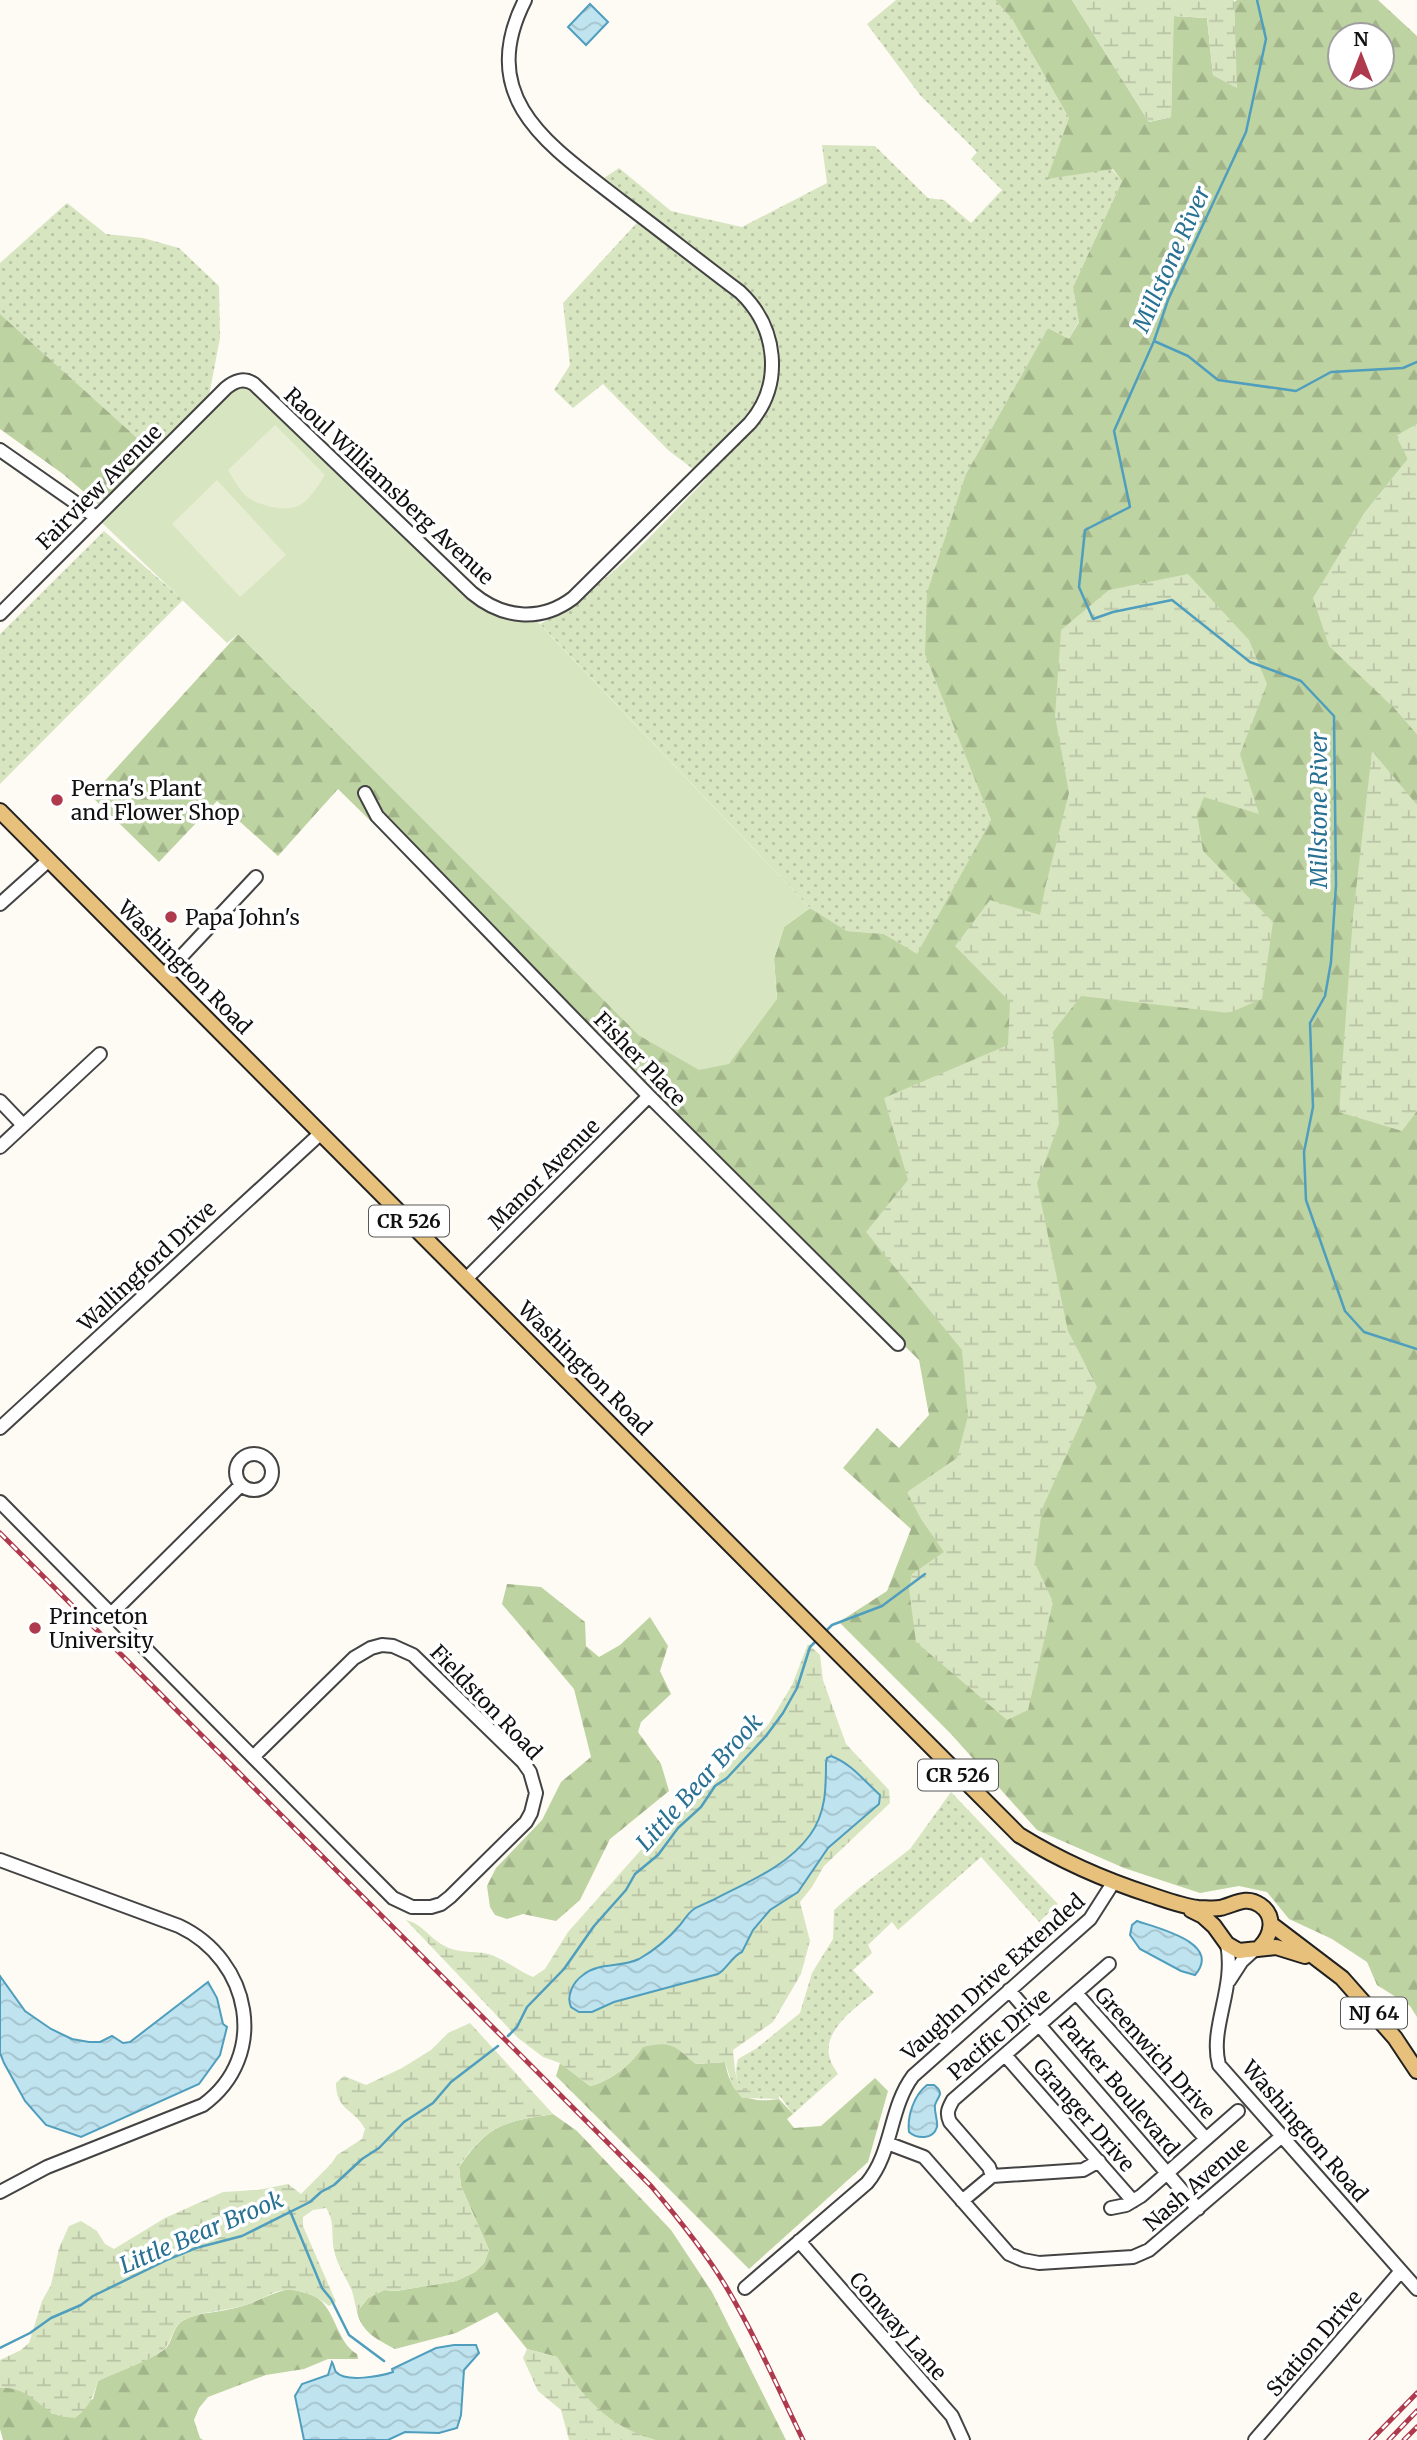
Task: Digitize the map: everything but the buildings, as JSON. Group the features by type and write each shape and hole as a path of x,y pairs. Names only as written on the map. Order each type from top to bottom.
{"main road":[{"name":"Washington Road","path":"0,811 1019,1835 1052,1856 1112,1883 1175,1903 1216,1909 1244,1900 1252,1901 1266,1910 1271,1924"},
{"name":"Washington Road","path":"1175,1903 1203,1916 1224,1941 1238,1951 1256,1949"},
{"path":"1224,1941 1220,1920 1229,1905"},
{"path":"1256,1949 1270,1934 1271,1924"},
{"name":"NJ 64","path":"1271,1924 1342,1978 1395,2038 1417,2071"},
{"name":"NJ 64","path":"1256,1949 1286,1949 1323,1963"}],"street":[{"name":"Raoul Williamsberg Avenue","path":"226,388 240,380 254,384 472,593 494,608 515,614 541,614 573,598 756,416 770,387 772,356 767,332 751,304 740,292 562,155 534,129 523,112 513,86 509,51 513,27 524,0"},
{"name":"Fairview Avenue","path":"0,614 226,388"},
{"path":"0,450 96,517"},
{"name":"Fisher Place","path":"365,793 377,816 649,1096 898,1344"},
{"path":"0,904 48,860"},
{"path":"164,975 256,877"},
{"path":"0,1147 100,1054"},
{"name":"Manor Avenue","path":"466,1279 649,1096"},
{"path":"0,1101 23,1125"},
{"name":"Wallingford Drive","path":"0,1428 321,1133"},
{"path":"111,1614 241,1485"},
{"name":"Fieldston Road","path":"0,1502 111,1614 393,1898 412,1907 431,1907 450,1898 526,1822 535,1803 534,1781 523,1762 413,1655 393,1646 371,1648 354,1658 253,1757"},
{"path":"0,1860 179,1926 203,1940 221,1958 237,1985 244,2017 244,2048 232,2075 223,2087 202,2105 47,2167 0,2192"},
{"name":"Vaughn Drive Extended","path":"745,2288 867,2183 877,2171 900,2097 913,2076 1090,1919 1112,1883"},
{"name":"Washington Road","path":"1224,1941 1230,1959 1229,1981 1215,2050 1219,2065 1417,2289"},
{"name":"Washington Road","path":"1229,1981 1242,1961 1256,1949"},
{"name":"Pacific Drive","path":"992,2176 989,2167 950,2122 948,2109 953,2100 1109,1964"},
{"name":"Parker Boulevard","path":"1009,1990 1199,2209"},
{"name":"Greenwich Drive","path":"1076,1993 1206,2139"},
{"name":"Granger Drive","path":"1005,2055 1133,2201"},
{"path":"1111,2208 1133,2201 1238,2111"},
{"name":"Nash Avenue","path":"887,2143 924,2157 1009,2254 1039,2263 1133,2257 1149,2250 1282,2136"},
{"path":"962,2201 992,2176 1083,2169 1099,2161"},
{"name":"Conway Lane","path":"799,2241 951,2416 962,2440"},
{"name":"Station Drive","path":"1255,2440 1401,2271"}],"green space":[{"path":"896,0 995,0 1012,19 1069,118 1122,181 1073,287 1079,321 1069,339 1048,328 966,474 926,654 991,820 917,955 884,934 847,931 810,908 540,624 564,610 608,576 706,479 668,450 603,384 573,408 554,390 570,365 563,303 646,213 604,178 619,168 671,211 742,227 827,183 822,145 875,146 928,198 944,200 971,223 1002,190 971,159 977,152 920,95 867,24"},
{"path":"995,0 1072,0 1149,122 1171,117 1173,16 1207,18 1213,75 1236,87 1234,2 1237,0 1378,0 1417,36 1417,424 1397,436 1408,459 1363,515 1398,712 1417,734 1417,2017 1410,2006 1377,1985 1367,1962 1332,1939 1289,1919 1267,1892 1239,1886 1200,1893 1124,1868 1037,1830 951,1734 839,1622 887,1591 911,1529 843,1468 877,1428 899,1448 929,1415 919,1360 338,789 278,856 217,801 159,862 91,796 238,634 640,1036 777,999 774,959 784,927 810,908 847,931 884,934 917,954 991,820 925,654 927,593 966,474 1048,328 1069,339 1079,322 1073,287 1122,181 1113,169 1047,179 1069,118 1012,19"},
{"path":"1072,0 1234,0 1237,88 1213,75 1207,18 1174,16 1171,117 1149,122"},
{"path":"67,203 106,234 143,238 179,248 219,286 220,338 207,406 157,456 0,314 0,263"},
{"path":"0,314 157,456 98,504 63,474 0,429"},
{"path":"243,380 298,425 504,612 531,615 810,908 784,927 774,959 777,999 729,1064 699,1070 640,1036 238,634 227,643 96,517"},
{"path":"1417,424 1417,734 1398,712 1329,646 1313,598 1363,515 1408,459 1396,436"},
{"path":"275,425 325,475 308,499 295,507 276,508 252,500 241,491 228,470"},
{"path":"217,480 286,555 240,597 172,524"},
{"path":"104,531 183,600 0,784 0,634"},
{"path":"1188,574 1249,640 1267,684 1240,754 1259,814 1204,797 1197,814 1203,851 1273,922 1262,999 1229,1013 1081,996 1053,1032 1059,1124 1037,1183 1068,1331 1097,1387 1042,1509 1035,1563 1053,1602 1028,1710 1007,1720 916,1642 909,1589 912,1574 944,1552 921,1519 907,1492 957,1458 968,1416 962,1350 866,1232 908,1180 884,1098 1008,1045 1010,1002 955,946 990,900 1040,915 1069,793 1055,716 1061,630 1109,590"},
{"path":"1372,751 1417,805 1417,1111 1402,1131 1339,1112 1353,916"},
{"path":"507,1584 541,1587 585,1622 586,1646 599,1657 620,1645 650,1617 668,1646 660,1671 671,1694 641,1722 638,1732 661,1764 669,1791 610,1839 580,1900 556,1921 523,1914 507,1919 495,1915 490,1907 487,1886 496,1868 542,1820 561,1782 591,1757 574,1689 502,1604"},
{"path":"808,1644 820,1655 823,1680 846,1744 889,1790 890,1803 824,1866 800,1902 810,1941 801,1974 773,2022 733,2050 736,2076 742,2088 779,2095 779,2099 742,2098 733,2087 725,2062 696,2064 672,2046 660,2044 643,2047 620,2071 590,2086 560,2063 543,2057 518,2038 406,1920 416,1924 448,1948 494,1956 533,1977 545,1969 568,1932 664,1824 695,1798 768,1725 792,1685"},
{"path":"951,1792 1058,1904 1039,1922 981,1857 898,1930 892,1922 868,1945 872,1953 853,1970 874,1993 842,2021 830,2039 830,2059 838,2074 793,2114 779,2095 744,2091 736,2076 738,2059 757,2048 800,2013 812,1973 833,1939 834,1910 910,1849"},
{"path":"470,2023 553,2114 498,2127 479,2141 459,2166 461,2186 489,2250 484,2263 475,2272 456,2281 396,2291 384,2290 368,2298 357,2312 352,2291 335,2255 329,2213 326,2208 313,2210 303,2217 303,2226 336,2302 329,2306 305,2293 284,2290 236,2308 190,2317 174,2330 168,2345 160,2353 98,2381 90,2402 75,2418 55,2414 15,2389 0,2388 0,2360 29,2343 42,2301 51,2285 59,2248 69,2226 81,2221 97,2231 105,2244 114,2249 165,2218 223,2192 258,2190 288,2184 301,2194 337,2155 362,2139 365,2129 339,2099 336,2083 344,2076 366,2085 402,2068 431,2050 448,2033"},
{"path":"662,2042 675,2046 696,2064 725,2062 736,2090 757,2100 779,2099 793,2114 787,2119 794,2128 821,2126 875,2078 888,2091 868,2162 749,2269 556,2076 560,2063 590,2086 598,2084 620,2071 642,2047"},
{"path":"553,2114 577,2131 671,2230 712,2292 786,2440 655,2440 632,2433 611,2421 578,2390 557,2357 527,2349 497,2312 456,2333 395,2349 371,2335 363,2325 357,2312 368,2298 384,2290 396,2291 456,2281 475,2272 484,2263 489,2250 461,2186 459,2167 479,2142 499,2127"},
{"path":"288,2289 320,2300 330,2313 345,2343 357,2354 358,2359 328,2359 304,2369 266,2375 208,2397 194,2420 203,2440 3,2440 0,2429 0,2388 22,2392 53,2414 93,2399 98,2381 162,2351 169,2344 177,2326 184,2320 239,2307"},
{"path":"527,2349 557,2357 598,2408 623,2426 655,2440 569,2440 561,2410 538,2391 523,2358"}],"water":[{"path":"590,4 608,22 586,45 568,27"},
{"path":"831,1756 852,1768 880,1795 879,1804 828,1848 798,1892 770,1910 753,1930 742,1952 718,1974 614,2002 592,2012 579,2012 571,2007 571,1990 583,1975 596,1968 639,1959 666,1940 694,1909 766,1873 801,1846 815,1827 822,1809 826,1763"},
{"path":"1137,1921 1172,1933 1194,1946 1201,1954 1201,1964 1195,1975 1181,1971 1140,1949 1130,1935 1132,1925"},
{"path":"0,1976 25,2011 51,2029 72,2039 100,2042 112,2036 123,2043 130,2042 208,1982 217,1998 223,2024 227,2027 220,2055 199,2084 81,2137 46,2125 25,2101 0,2053"},
{"path":"927,2085 934,2085 940,2092 935,2105 937,2127 932,2134 920,2137 909,2132 909,2119 915,2100"},
{"path":"476,2345 479,2353 464,2370 461,2415 457,2428 439,2433 405,2432 388,2440 304,2440 295,2396 302,2384 328,2375 332,2362 336,2372 341,2375 372,2377 393,2372 392,2369 436,2348"}],"waterway":[{"name":"Millstone River","path":"1257,0 1266,39 1246,132 1168,300 1154,341 1114,431 1130,507 1085,530 1079,587 1093,619 1113,612 1172,600 1250,662 1301,681 1334,716 1336,885 1331,962 1325,996 1310,1023 1313,1107 1304,1152 1306,1200 1345,1311 1364,1332 1417,1349"},
{"path":"1154,341 1188,356 1218,380 1296,391 1331,372 1403,368 1417,362"},
{"name":"Little Bear Brook","path":"825,1632 832,1625 882,1606 925,1574"},
{"name":"Little Bear Brook","path":"508,2036 517,2027 527,2007 564,1969 594,1926 626,1890 635,1874 658,1855 678,1828 701,1807 715,1786 727,1778 766,1736 797,1688 810,1647 818,1639"},
{"name":"Little Bear Brook","path":"0,2348 30,2333 51,2318 169,2259 196,2248 242,2236 310,2202 379,2148 404,2122 433,2103 451,2082 498,2046"},
{"path":"290,2211 322,2288 331,2299 349,2335 384,2361"}],"railway":[{"path":"0,1533 651,2186 690,2234 725,2285 803,2440"},
{"path":"1371,2440 1417,2393"},
{"path":"1389,2440 1417,2411"},
{"path":"1404,2440 1417,2427"}],"place":[{"name":"Perna's Plant and Flower Shop","path":"57,800"},
{"name":"Papa John's","path":"171,917"},
{"name":"Princeton University","path":"35,1628"}]}
